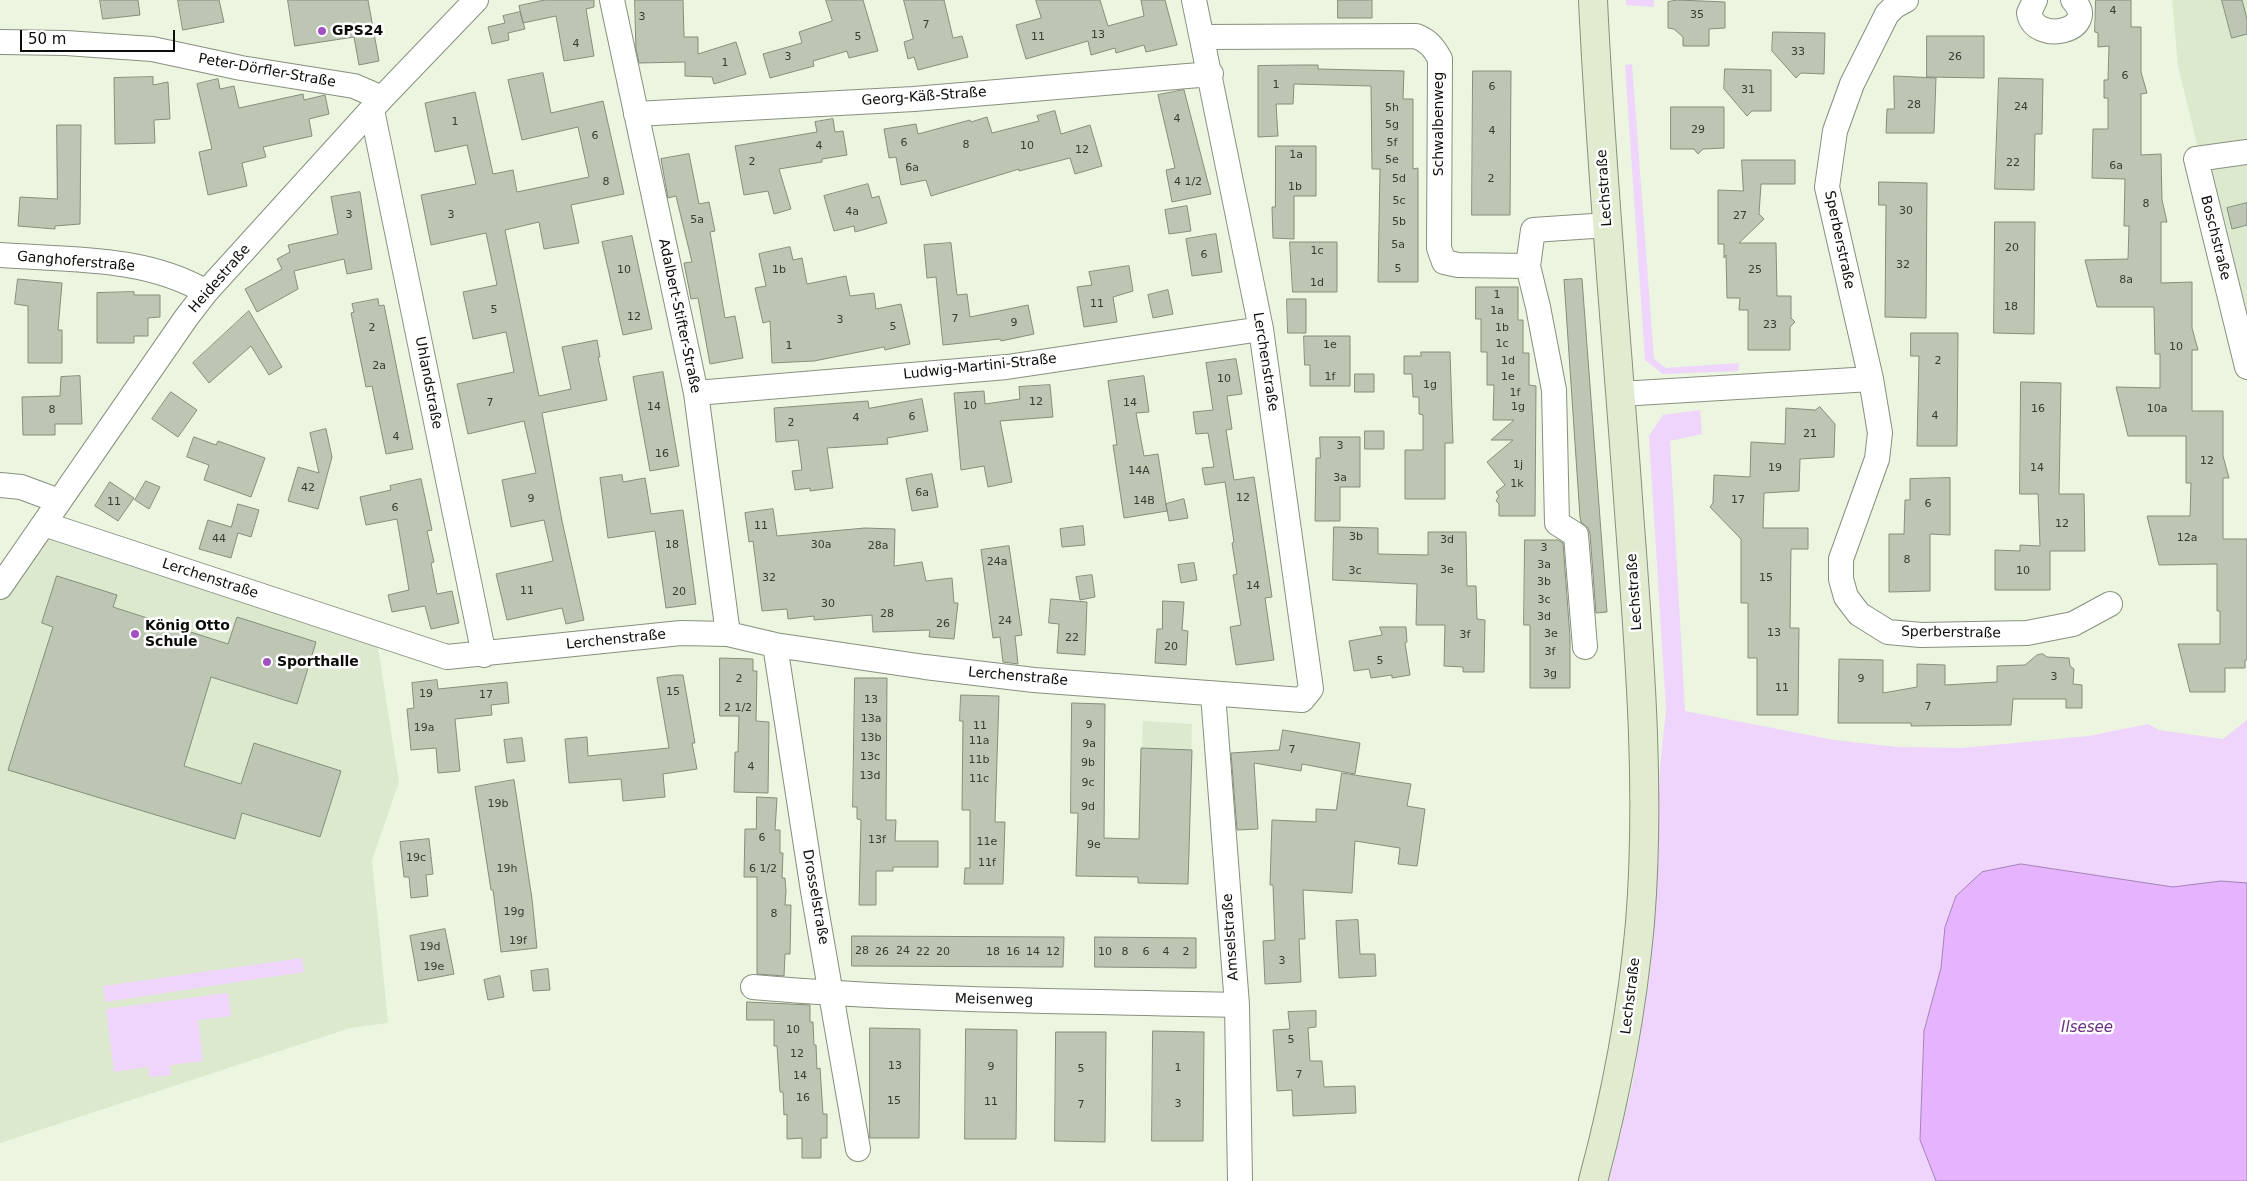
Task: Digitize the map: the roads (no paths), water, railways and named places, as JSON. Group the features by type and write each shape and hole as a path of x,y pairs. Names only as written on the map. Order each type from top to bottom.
{"main road":[{"name":"Lechstraße","path":"1593,0 1638,633 1644,767 1640,920 1627,1034 1607,1129 1593,1181"}],"street":[{"name":"Heidestraße","path":"0,587 186,318 206,292 377,104 476,0"},
{"name":"Adalbert-Stifter-Straße","path":"612,0 696,393 728,634"},
{"name":"Lerchenstraße","path":"44,524 447,657 484,655 682,633 728,634 775,645 925,667 1017,678 1302,700 1311,690 1261,329 1211,74 1194,0"},
{"name":"Sperberstraße","path":"1906,0 1895,6 1887,14 1852,84 1834,136 1827,186 1871,379 1880,433 1877,459 1841,559 1841,579 1846,597 1859,614 1888,632 1959,636 2027,633 2072,624 2110,604"},
{"path":"2028,2 2030,19 2038,28 2066,31 2071,29 2079,20 2079,9 2073,0"},
{"name":"Schwalbenweg","path":"1202,37 1416,36 1426,40 1434,48 1440,59 1439,248 1444,262 1458,265 1528,266"},
{"name":"Peter-Dörfler-Straße","path":"0,42 66,43 152,49 240,68 354,86 377,104"},
{"name":"Georg-Käß-Straße","path":"636,114 914,98 1211,74"},
{"name":"Uhlandstraße","path":"377,104 484,655"},
{"name":"Boschstraße","path":"2247,152 2196,159 2247,366"},
{"path":"1585,647 1576,535 1557,523 1554,390 1528,266 1533,230 1608,225"},
{"name":"Ganghoferstraße","path":"0,255 108,262 163,272 189,282 206,292"},
{"name":"Ludwig-Martini-Straße","path":"696,393 1007,367 1261,329"},
{"path":"1620,394 1871,379"},
{"path":"0,485 21,487 59,501"},
{"name":"Drosselstraße","path":"775,645 813,891 858,1149"},
{"name":"Amselstraße","path":"1213,694 1236,1005 1240,1181"},
{"name":"Meisenweg","path":"753,987 832,994 928,998 1236,1005"}],"water":[{"name":"Ilsesee","path":"2021,864 2173,887 2221,881 2247,883 2247,1181 1936,1181 1920,1140 1924,1031 1941,968 1945,927 1956,896 1982,872"}],"place":[{"name":"GPS24","path":"322,31"},
{"name":"König Otto Schule","path":"135,634"},
{"name":"Sporthalle","path":"267,662"}]}
